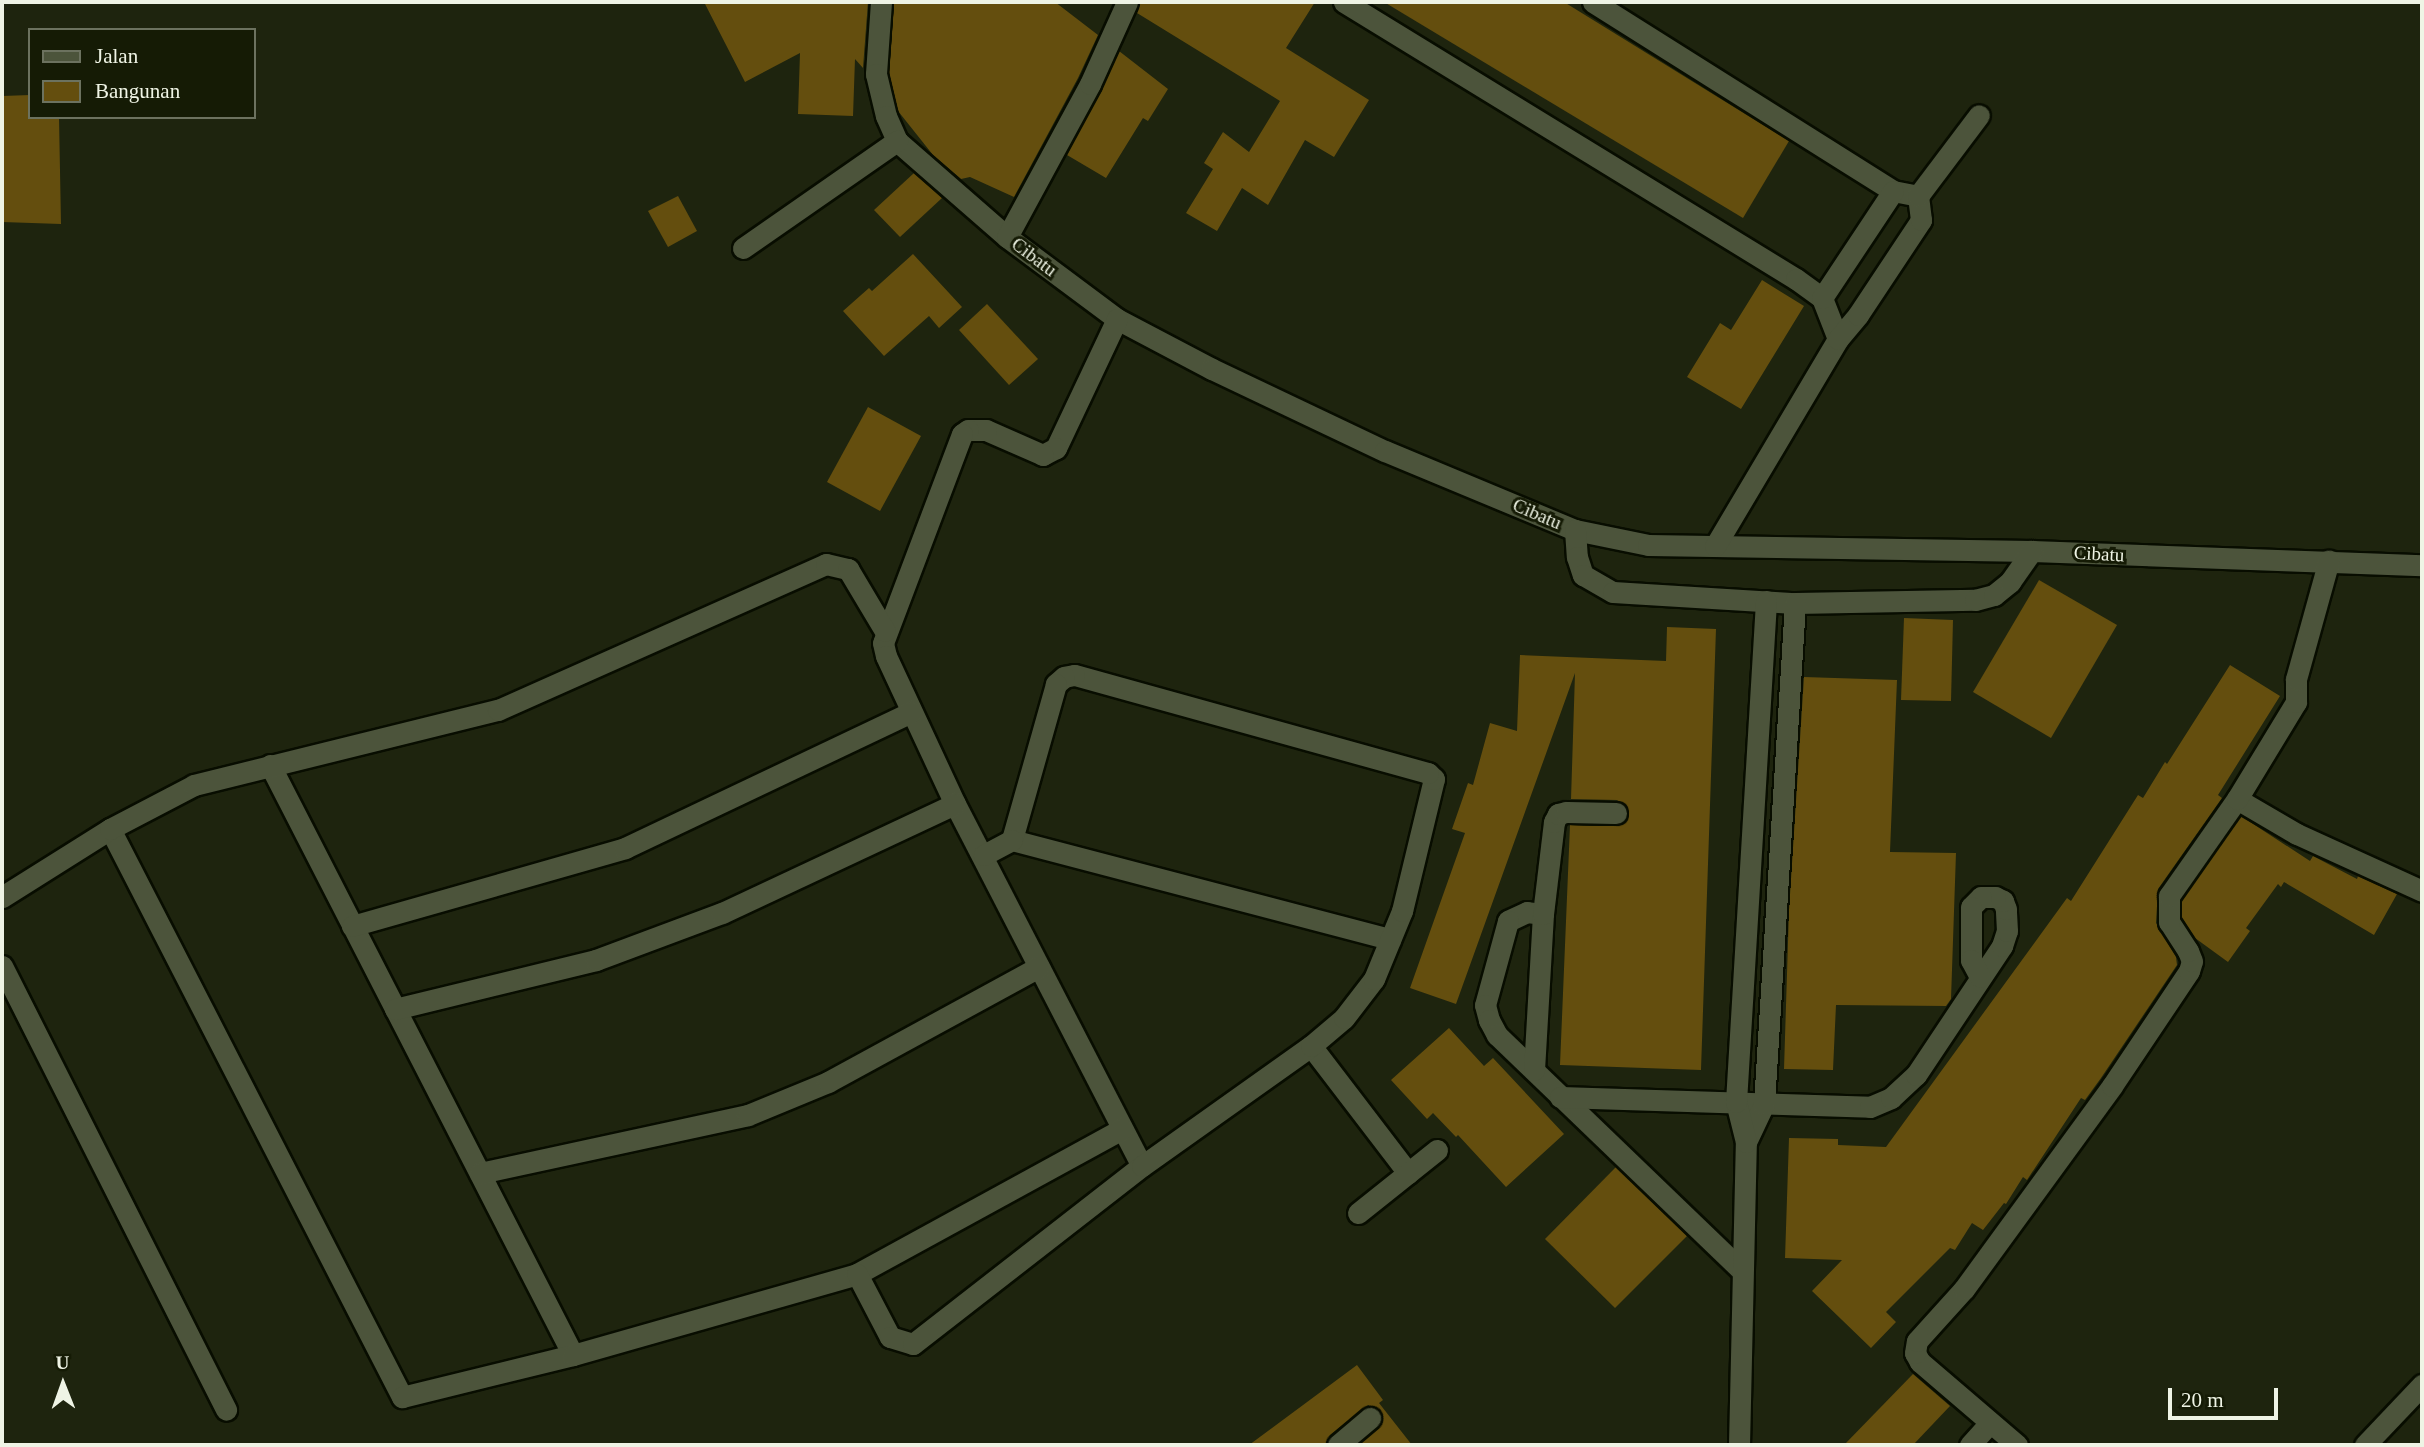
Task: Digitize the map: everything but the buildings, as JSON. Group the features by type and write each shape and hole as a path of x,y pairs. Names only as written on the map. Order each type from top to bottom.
{"street":[{"name":"Cibatu","path":"881,2 876,74 886,116 897,141 1007,237 1117,319 1212,369 1385,451 1575,530 1648,545 2032,551 2422,565"},
{"path":"1007,237 1090,84 1127,2"},
{"path":"1344,2 1374,10 1822,298 1838,339"},
{"path":"1593,2 1893,191 1917,196"},
{"path":"1715,546 1838,339 1858,314 1921,220 1917,196 1979,115"},
{"path":"743,248 897,141"},
{"path":"1822,298 1893,191"},
{"path":"1117,319 1056,448 1043,455 986,430 968,430 962,434 885,631 886,656 911,712 1143,1166"},
{"path":"1575,530 1577,557 1583,575 1613,592 1795,603 1975,600 1994,595 2010,582 2032,551"},
{"path":"2017,1445 1920,1363 1915,1353 1917,1341 1965,1289 2112,1086 2189,971 2192,961 2188,951 2168,922 2169,896 2237,799 2296,702 2297,679 2329,560"},
{"path":"2,897 110,829 194,785 498,710 826,564 848,569 885,631"},
{"path":"1739,1445 1746,1142 1736,1102 1766,601"},
{"path":"1746,1142 1764,1104 1795,603"},
{"path":"857,1274 890,1337 913,1344 1143,1166 1311,1046 1344,1018 1374,979 1402,911 1434,790 1434,779 1428,773 1074,675 1064,677 1056,684 1013,839"},
{"path":"352,926 625,848 911,712"},
{"path":"270,765 573,1355"},
{"path":"2237,799 2297,834 2422,891"},
{"path":"395,1009 596,960 722,913 956,804"},
{"path":"1534,1070 1543,914 1554,822 1558,814 1566,812 1616,813"},
{"path":"110,829 402,1398 573,1355 857,1274 1122,1129"},
{"path":"984,855 1013,839 1390,939"},
{"path":"1543,914 1527,912 1508,921 1485,1005 1497,1035 1742,1271"},
{"path":"2,966 226,1410"},
{"path":"480,1173 748,1115 828,1082 1039,967"},
{"path":"1560,1097 1870,1107 1891,1098 1916,1075 1980,977"},
{"path":"1311,1046 1408,1173"},
{"path":"1358,1213 1437,1150"},
{"path":"2365,1445 2422,1385"},
{"path":"1338,1445 1370,1418"},
{"path":"1970,1445 1990,1423"}]}
